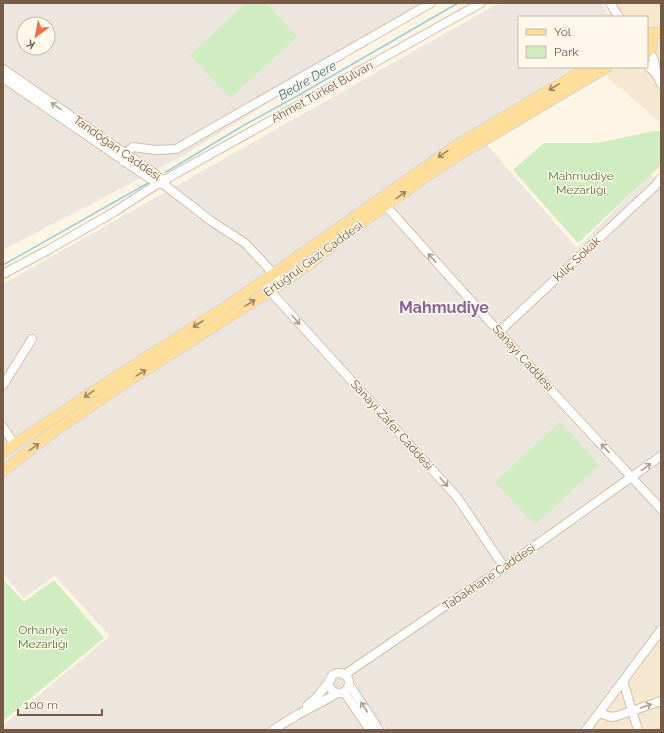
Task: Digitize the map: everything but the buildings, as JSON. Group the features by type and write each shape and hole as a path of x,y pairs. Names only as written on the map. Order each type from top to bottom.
{"main road":[{"path":"648,33 661,33"},
{"path":"648,34 652,38 652,42 651,48 648,52"},
{"path":"648,52 661,46"},
{"name":"Ertuğrul Gazi Caddesi","path":"3,471 53,432 122,385 311,263 383,203 457,145 586,68"},
{"name":"Ertuğrul Gazi Caddesi","path":"3,452 97,389 233,302 273,273 462,153 605,68"}],"street":[{"name":"Ahmet Türkel Bulvarı","path":"125,158 130,148 133,147 156,150 176,149 431,3"},
{"name":"Ahmet Türkel Bulvarı","path":"3,274 48,250 163,183 481,3"},
{"path":"610,3 618,16"},
{"path":"648,52 654,60 656,75"},
{"path":"648,66 656,75 661,84"},
{"name":"Tandoğan Caddesi","path":"3,69 125,158"},
{"name":"Tandoğan Caddesi","path":"3,78 125,158 154,173 163,183 211,221 245,244 273,273 280,284"},
{"name":"Kılıç Sokak","path":"499,332 655,186 661,178"},
{"name":"Sanayi Caddesi","path":"383,203 661,509"},
{"name":"Sanayi Zafer Caddesi","path":"263,281 457,497 504,567"},
{"path":"3,385 32,339"},
{"path":"3,427 15,444"},
{"name":"Tabakhane Caddesi","path":"344,675 504,567 661,456"},
{"path":"588,729 661,630"},
{"path":"297,715 318,696 331,678 336,674 342,674 348,680 349,684 379,730"},
{"path":"331,678 330,688 335,692 341,693 370,730"},
{"path":"623,681 638,730"},
{"path":"272,730 297,715 347,690 349,684"},
{"path":"599,713 611,717 617,716 661,701"}],"shaded area":[{"path":"3,3 431,3 177,159 3,250"},
{"path":"499,3 602,3 608,16 518,16 518,68 572,68 474,130 577,248 651,174 661,184 661,637 586,730 387,730 383,724 374,730 3,730 3,725 110,636 55,576 24,598 3,574 3,284"},
{"path":"610,3 661,3 661,123 608,78 608,68 648,68 648,16 609,16"},
{"path":"661,629 661,730 568,730"}],"green space":[{"path":"246,3 266,3 297,37 230,98 190,55"},
{"name":"Mahmudiye Mezarlığı","path":"654,131 661,131 661,165 578,243 513,170 544,143 598,143"},
{"path":"560,422 599,465 535,525 495,482"},
{"name":"Orhaniye Mezarlığı","path":"3,579 24,602 54,580 104,638 3,721"}],"waterway":[{"name":"Bedre Dere","path":"166,172 246,124 458,3"},
{"name":"Bedre Dere","path":"3,265 148,183"}],"district":[{"name":"Mahmudiye","path":"444,307"}]}
